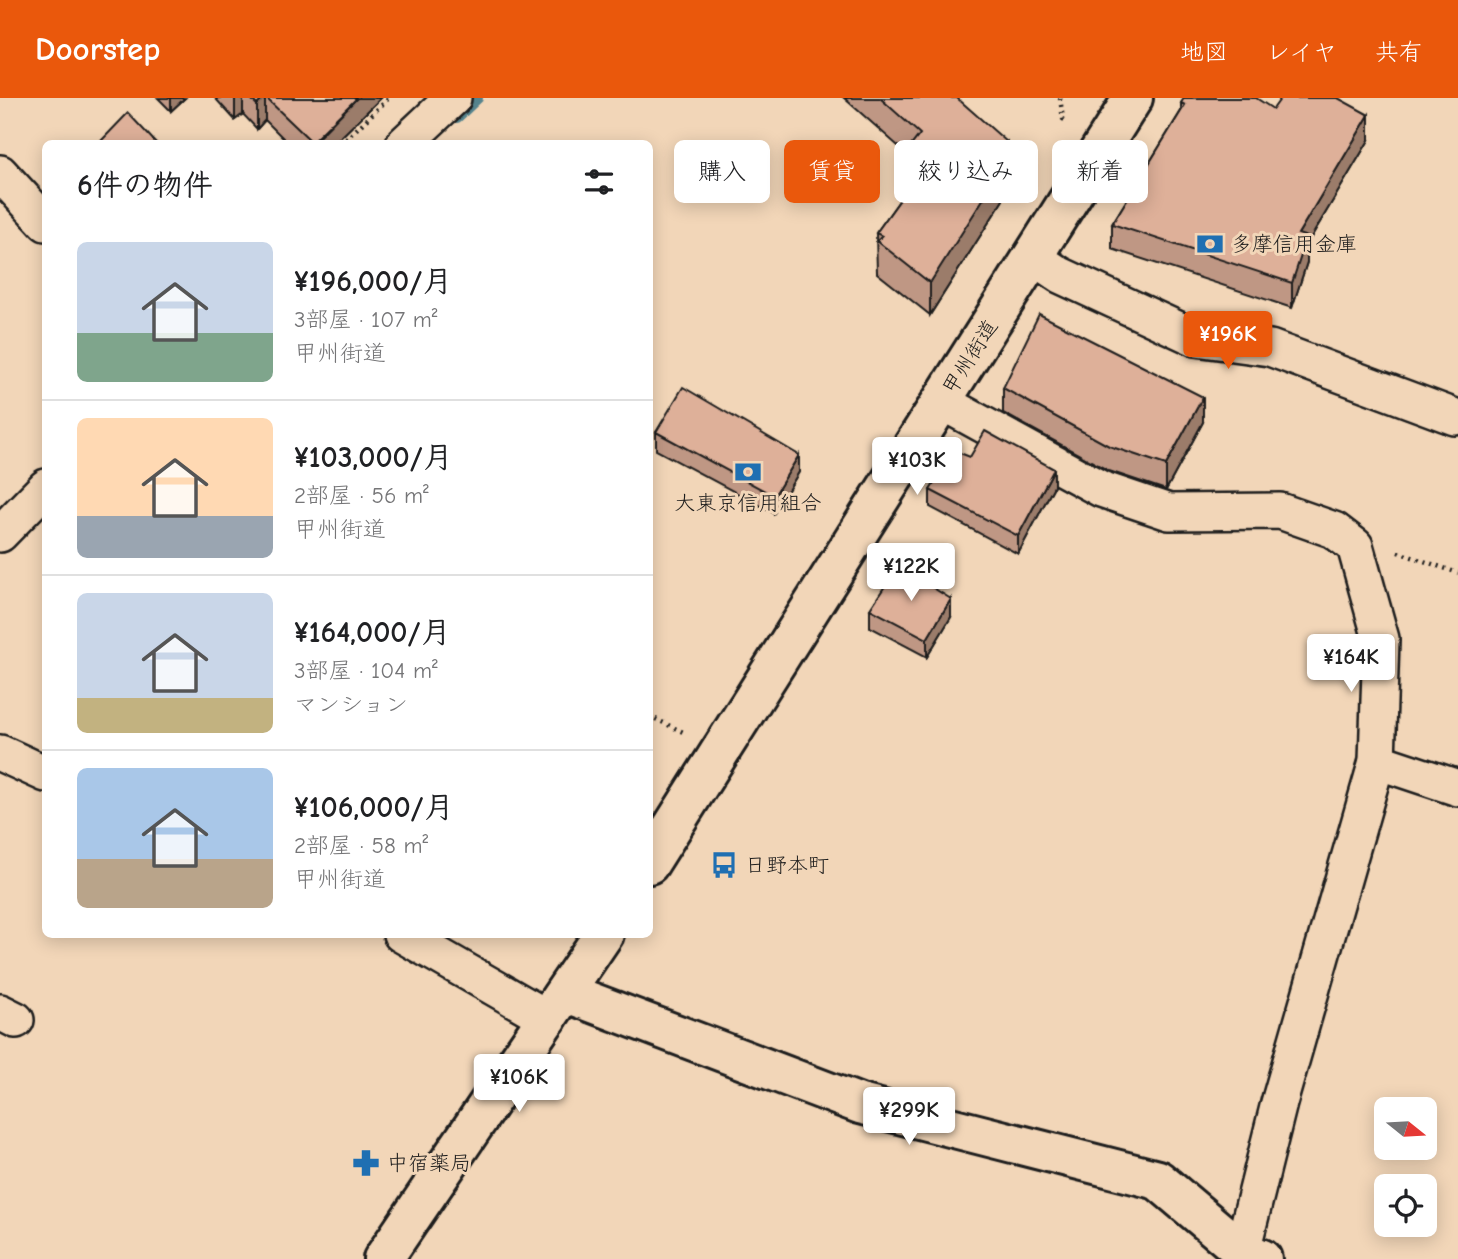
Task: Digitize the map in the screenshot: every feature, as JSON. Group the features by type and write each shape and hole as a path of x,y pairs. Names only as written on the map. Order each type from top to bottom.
{"main road":[{"name":"甲州街道","path":"653,858 1133,98"},
{"path":"383,1259 558,1006 601,938"},
{"path":"558,1006 860,1104 1158,1180 1252,1255"}],"street":[{"path":"408,140 453,98"},
{"path":"0,173 42,219"},
{"path":"1033,257 1060,275 1196,338 1270,348 1455,417"},
{"path":"942,402 1101,489 1169,512 1280,511 1334,530 1355,546 1381,639 1377,761 1279,1103 1252,1255"},
{"path":"0,534 42,491"},
{"path":"0,753 42,772"},
{"path":"1377,761 1458,788"},
{"path":"410,938 558,1006"}],"path":[{"path":"345,140 389,98"},
{"path":"1393,550 1458,573"}],"building":[{"path":"250,98 264,98 257,105"},
{"path":"266,98 357,98 314,140 310,140"},
{"path":"880,98 957,98 1005,140 915,140 920,134"},
{"path":"1184,98 1256,98 1273,109 1281,98 1338,98 1369,115 1298,234 1307,237 1292,283 1112,224 1125,203 1148,203 1148,165 1185,105 1181,103"},
{"path":"128,113 153,140 102,140"},
{"path":"898,203 981,203 930,283 877,241 882,236 876,233"},
{"path":"1039,314 1203,397 1166,465 1109,446 1003,388"},
{"path":"683,387 799,455 774,496 656,432"},
{"path":"985,431 1054,469 1018,536 930,490 955,451 970,457"},
{"path":"898,566 951,599 927,639 870,609"}],"waterway":[{"path":"457,117 477,98"}],"place":[{"name":"多摩信用金庫","path":"1210,244"},
{"name":"大東京信用組合","path":"748,472"},
{"name":"日野本町","path":"724,865"},
{"name":"中宿薬局","path":"366,1163"}]}
